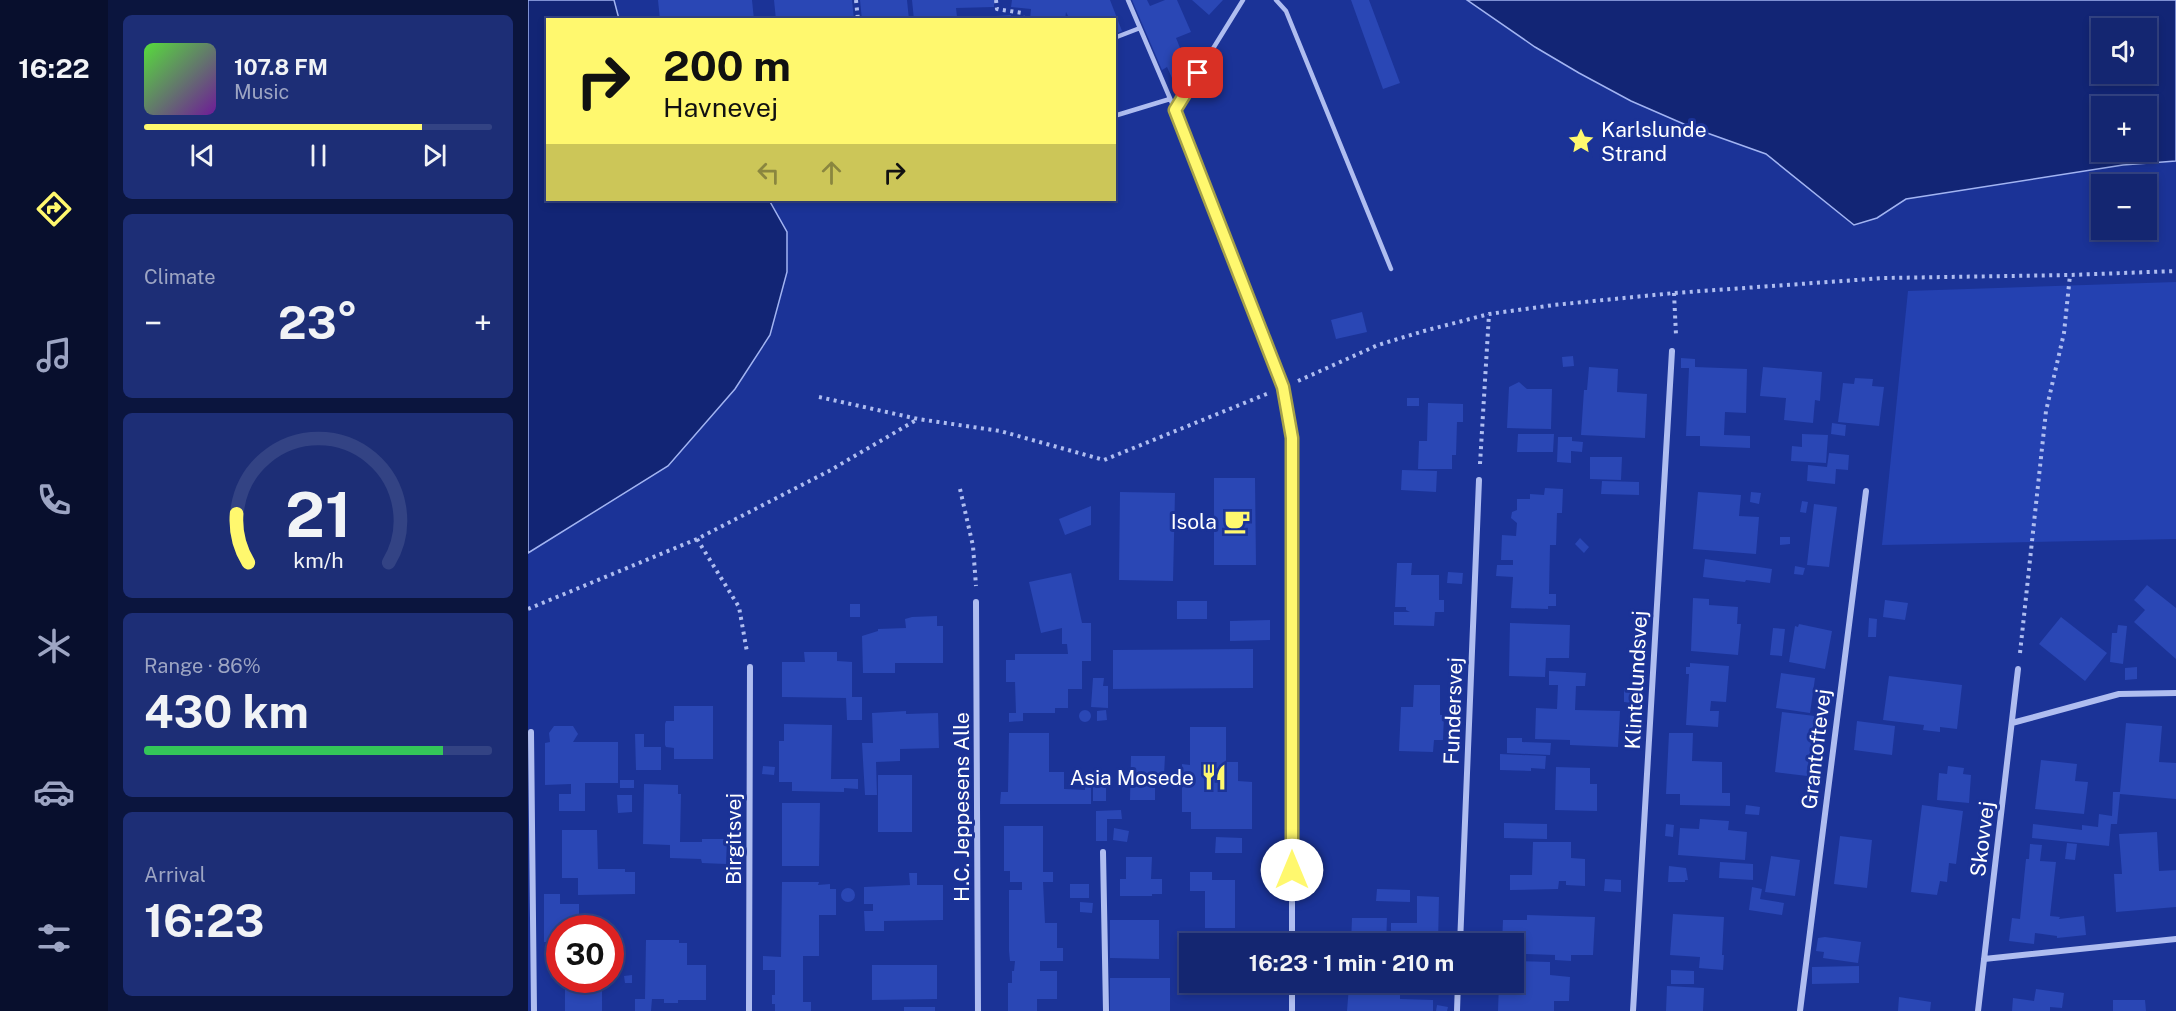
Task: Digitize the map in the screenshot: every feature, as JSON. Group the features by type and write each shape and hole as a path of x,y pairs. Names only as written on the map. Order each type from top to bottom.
{"street":[{"name":"Klintelundsvej","path":"1633,1011 1672,351"},
{"path":"1283,387 1292,438 1292,933"},
{"name":"Fundersvej","path":"1460,933 1479,480"},
{"name":"Grantoftevej","path":"1800,1011 1866,490"},
{"name":"H.C. Jeppesens Alle","path":"976,602 978,1011"},
{"name":"Birgitsvej","path":"749,1011 750,667"},
{"name":"Skovvej","path":"1978,1011 2019,669"},
{"path":"2012,723 2119,694 2176,693"},
{"path":"531,732 534,1011"},
{"path":"1103,852 1106,1011"},
{"path":"1984,958 2176,939"},
{"path":"1292,993 1292,1011"},
{"path":"1457,1011 1458,993"}],"lane":[{"path":"1128,0 1175,110 1283,387"},
{"path":"1175,110 1243,0"},
{"path":"1276,0 1286,11 1391,269"},
{"path":"1116,37 1140,28"},
{"path":"1116,115 1170,99"}],"path":[{"path":"856,0 858,18"},
{"path":"996,0 997,9 1022,13 1023,18"},
{"path":"819,397 918,419 1000,431 1104,460 1283,387 1378,345 1488,314 1674,293 1884,278 2176,271"},
{"path":"2019,669 2046,411 2064,333 2070,275"},
{"path":"1672,351 1676,335 1674,293"},
{"path":"1479,480 1488,314"},
{"path":"528,609 697,538 829,471 918,419"},
{"path":"960,489 973,546 976,602"},
{"path":"697,538 740,607 750,667"}],"shaded area":[{"path":"528,0 614,0 619,18 546,18 546,201 770,201 787,232 787,272 770,335 735,389 668,466 528,553"},
{"path":"1467,0 2176,0 2176,161 2123,165 1906,199 1877,218 1854,225 1766,154 1693,128 1631,101 1535,47"},
{"path":"2176,282 2176,539 1882,545 1908,291"}],"building":[{"path":"658,0 752,0 754,18 660,18"},
{"path":"774,0 852,0 854,18 776,18"},
{"path":"860,0 907,0 909,18 862,18"},
{"path":"912,0 994,0 994,7 956,8 957,17 914,18"},
{"path":"1012,0 1110,0 1122,31 1116,33 1116,18 1069,18 1066,12 1065,18 1030,18 1031,9 1011,7"},
{"path":"1132,0 1147,0 1150,6 1165,0 1177,0 1191,32 1176,38 1185,60 1181,61 1186,73 1172,78 1167,67 1162,70"},
{"path":"1192,0 1223,0 1209,15"},
{"path":"1351,0 1369,0 1400,83 1383,89"},
{"path":"1011,15 1011,18 996,18 996,16"},
{"path":"1362,312 1367,332 1336,339 1331,320"},
{"path":"1573,356 1574,366 1563,367 1562,357"},
{"path":"1681,358 1695,359 1695,367 1747,369 1746,413 1725,412 1724,435 1750,436 1750,448 1700,446 1700,436 1686,436 1689,368 1681,368"},
{"path":"1589,367 1618,369 1617,392 1647,394 1645,438 1581,435 1584,390 1587,390"},
{"path":"1763,367 1822,372 1820,401 1815,400 1813,423 1784,420 1786,398 1760,396"},
{"path":"1855,378 1873,379 1872,386 1884,387 1879,426 1838,422 1843,383 1854,384"},
{"path":"1519,382 1527,389 1552,389 1551,429 1507,428 1509,387"},
{"path":"1407,398 1419,398 1419,406 1407,406"},
{"path":"1428,403 1463,404 1463,422 1457,422 1456,455 1452,455 1452,469 1418,469 1419,441 1427,441"},
{"path":"1832,423 1846,425 1845,436 1831,434"},
{"path":"1518,434 1554,434 1553,452 1517,452"},
{"path":"1802,434 1828,435 1826,463 1791,461 1792,446 1802,447"},
{"path":"1558,437 1572,437 1572,441 1583,442 1582,452 1571,451 1571,463 1557,462"},
{"path":"1829,453 1849,455 1848,470 1836,469 1835,484 1807,481 1808,465 1827,467"},
{"path":"1590,457 1622,457 1621,480 1590,479"},
{"path":"1402,470 1437,471 1436,492 1401,490"},
{"path":"1214,478 1255,478 1256,565 1214,565"},
{"path":"1602,481 1639,482 1639,495 1601,494"},
{"path":"1545,488 1563,489 1562,513 1557,513 1556,545 1550,545 1549,594 1556,594 1556,606 1548,606 1548,609 1511,608 1513,577 1496,576 1497,565 1513,565 1513,560 1501,560 1502,535 1516,536 1517,523 1511,518 1512,512 1517,510 1517,499 1530,499 1530,494 1544,495"},
{"path":"1120,492 1175,493 1173,581 1119,580"},
{"path":"1698,492 1741,495 1739,516 1759,517 1756,554 1693,549"},
{"path":"1751,492 1761,493 1759,504 1750,502"},
{"path":"1802,501 1808,502 1806,513 1800,512"},
{"path":"1814,504 1837,507 1829,567 1807,565"},
{"path":"1091,506 1091,525 1065,535 1059,519"},
{"path":"1780,537 1790,537 1790,544 1780,545"},
{"path":"1580,538 1589,547 1584,553 1575,544"},
{"path":"1705,559 1772,569 1770,583 1703,577"},
{"path":"1397,563 1412,563 1411,575 1439,575 1439,600 1444,600 1444,612 1435,612 1434,626 1394,625 1394,612 1410,612 1406,610 1406,607 1395,607"},
{"path":"1795,566 1805,568 1803,575 1794,574"},
{"path":"1448,572 1463,573 1462,584 1447,583"},
{"path":"1071,573 1082,623 1091,623 1091,661 1082,661 1082,689 1068,689 1068,708 1055,708 1055,713 1023,713 1023,721 1009,722 1009,713 1016,713 1015,682 1006,682 1006,660 1015,660 1015,654 1068,654 1067,644 1062,644 1062,628 1041,633 1029,582"},
{"path":"2147,585 2176,608 2176,659 2134,622 2145,610 2134,600"},
{"path":"1693,598 1709,599 1709,605 1738,607 1737,624 1741,624 1738,655 1691,651"},
{"path":"1885,600 1908,603 1905,620 1883,617"},
{"path":"1177,601 1207,601 1207,619 1177,619"},
{"path":"850,604 860,604 860,617 850,617"},
{"path":"937,616 937,626 943,626 943,663 895,663 895,673 863,673 862,636 878,631 878,629 906,628 905,619 912,617"},
{"path":"2061,617 2107,653 2085,681 2039,644"},
{"path":"1869,618 1877,619 1876,637 1868,637"},
{"path":"1270,620 1270,640 1230,641 1230,621"},
{"path":"1510,623 1570,625 1569,658 1546,658 1545,677 1509,676"},
{"path":"1799,624 1832,631 1825,669 1789,662 1795,626 1798,627"},
{"path":"2118,625 2127,626 2123,664 2110,662 2112,633 2117,633"},
{"path":"1773,628 1785,629 1782,656 1770,655"},
{"path":"1253,649 1253,688 1113,689 1113,650"},
{"path":"804,652 837,652 837,661 852,662 852,697 862,697 862,720 847,720 846,698 782,697 782,662 805,662"},
{"path":"1690,663 1729,666 1726,702 1711,701 1710,711 1719,711 1718,727 1686,725 1689,674 1686,674 1686,667 1690,667"},
{"path":"2137,667 2137,679 2125,680 2125,668"},
{"path":"1549,671 1586,673 1585,686 1576,686 1575,710 1620,711 1618,747 1570,745 1570,740 1535,739 1536,708 1557,709 1558,685 1549,685"},
{"path":"1781,673 1815,678 1810,713 1776,708"},
{"path":"1889,676 1962,685 1957,729 1940,727 1940,732 1923,730 1924,725 1883,720"},
{"path":"1093,678 1104,678 1103,686 1108,686 1108,708 1091,707"},
{"path":"1414,685 1440,685 1440,715 1444,715 1443,740 1434,740 1433,752 1399,751 1401,707 1413,707"},
{"path":"1624,688 1633,688 1632,703 1624,702"},
{"path":"674,706 713,706 713,759 674,759 674,748 665,745 665,724 666,721 674,721"},
{"path":"1085,710 1091,716 1085,722 1079,716"},
{"path":"1106,710 1107,720 1097,721 1097,711"},
{"path":"906,711 906,714 938,713 939,748 900,749 900,761 876,762 877,795 865,795 862,743 873,743 872,713"},
{"path":"1782,712 1815,716 1807,776 1775,772"},
{"path":"1857,721 1895,726 1892,755 1854,750"},
{"path":"2126,723 2162,726 2159,762 2176,763 2176,799 2120,794 2117,824 2111,824 2109,846 2032,838 2033,824 2082,830 2082,825 2098,827 2099,814 2112,816 2113,792 2120,792"},
{"path":"784,724 832,725 831,779 858,779 858,789 844,788 844,792 792,791 792,782 779,782 779,741 784,741"},
{"path":"554,726 573,726 578,734 573,742 618,742 618,783 585,783 585,811 559,811 559,794 571,794 571,784 545,785 545,743 550,742 549,733"},
{"path":"1190,727 1226,727 1226,762 1238,762 1238,781 1252,782 1252,829 1191,829 1191,812 1182,812 1182,764 1190,765"},
{"path":"1009,733 1049,733 1049,772 1064,772 1064,789 1085,790 1085,780 1091,780 1091,804 1000,804 1001,792 1008,792"},
{"path":"1669,733 1693,733 1692,761 1722,762 1722,793 1730,793 1730,806 1680,805 1680,794 1666,794"},
{"path":"635,734 644,734 644,747 661,747 661,770 636,770"},
{"path":"1507,738 1522,738 1522,742 1551,743 1550,755 1507,753"},
{"path":"1500,754 1546,756 1545,769 1500,770"},
{"path":"1131,756 1165,756 1164,775 1151,774 1151,781 1155,781 1155,800 1130,800"},
{"path":"2041,760 2077,764 2075,781 2088,782 2084,814 2035,809"},
{"path":"763,766 775,767 774,775 762,774"},
{"path":"1948,766 1964,768 1963,774 1971,775 1969,803 1937,800 1939,773 1947,774"},
{"path":"1556,767 1590,768 1590,784 1597,784 1597,811 1555,810"},
{"path":"878,775 912,775 912,832 878,832"},
{"path":"620,780 634,780 634,788 620,788"},
{"path":"1093,782 1106,782 1106,801 1093,801"},
{"path":"644,784 678,785 678,794 681,794 680,842 727,839 726,864 702,863 701,859 670,858 670,845 643,844"},
{"path":"617,795 632,795 632,812 618,813"},
{"path":"782,803 820,803 819,866 782,866"},
{"path":"1746,805 1760,807 1759,815 1745,814"},
{"path":"1922,805 1963,811 1956,864 1949,863 1947,882 1940,881 1937,895 1911,892"},
{"path":"1121,810 1122,819 1107,819 1107,841 1096,841 1096,811"},
{"path":"1700,819 1729,821 1728,830 1747,832 1745,860 1678,855 1680,828 1699,829"},
{"path":"1504,823 1547,824 1547,839 1504,838"},
{"path":"1666,824 1674,825 1673,837 1665,836"},
{"path":"1004,826 1043,826 1043,872 1053,872 1053,882 1043,882 1045,923 1057,923 1057,948 1063,948 1063,961 1040,961 1040,971 1057,971 1057,999 1037,999 1037,1011 1008,1011 1008,983 1012,983 1015,961 1010,961 1009,951 1009,890 1022,890 1022,882 1010,882 1010,871 1004,871"},
{"path":"1114,828 1129,831 1127,842 1113,840"},
{"path":"562,830 597,830 598,869 625,869 625,872 635,872 635,894 578,895 578,878 562,878"},
{"path":"2157,832 2159,871 2176,870 2176,907 2116,912 2114,874 2122,874 2119,834"},
{"path":"1840,836 1872,840 1867,888 1834,884"},
{"path":"1216,837 1242,838 1242,853 1215,853"},
{"path":"1533,842 1571,842 1571,858 1585,859 1585,886 1566,885 1566,881 1559,881 1558,889 1510,890 1510,875 1532,875"},
{"path":"2067,843 2077,844 2075,860 2065,859"},
{"path":"2030,844 2042,845 2040,861 2056,862 2050,916 2060,917 2059,919 2084,916 2086,935 2057,938 2057,936 2035,933 2034,944 2009,941 2012,918 2020,919 2026,859 2029,859"},
{"path":"1771,856 1800,860 1795,896 1765,892"},
{"path":"1126,857 1152,857 1151,879 1162,879 1162,894 1120,896 1120,879 1126,879"},
{"path":"1720,862 1753,864 1753,880 1719,878"},
{"path":"1669,866 1686,868 1688,880 1668,882"},
{"path":"1190,872 1212,872 1212,880 1235,880 1235,928 1205,928 1205,891 1190,891"},
{"path":"909,873 917,873 917,885 943,885 943,920 884,921 884,931 865,931 864,911 873,911 873,904 864,904 864,887 910,885"},
{"path":"1605,879 1621,880 1621,892 1604,891"},
{"path":"782,882 819,882 818,885 830,884 830,889 836,889 836,915 819,915 819,956 803,956 803,1002 811,1002 811,1011 775,1011 772,995 775,995 775,970 763,970 763,956 781,957"},
{"path":"1070,884 1089,884 1089,898 1070,898"},
{"path":"1752,887 1762,889 1760,899 1784,903 1782,915 1749,910"},
{"path":"848,888 853,890 855,895 853,900 848,902 843,900 841,895 843,890"},
{"path":"1377,889 1410,890 1410,902 1376,901"},
{"path":"544,894 560,894 560,904 579,904 579,915 546,915 546,942 544,942"},
{"path":"1417,896 1439,897 1438,933 1391,933 1391,923 1417,923"},
{"path":"1080,902 1093,903 1092,913 1080,912"},
{"path":"1673,914 1724,917 1723,970 1699,968 1700,957 1670,955"},
{"path":"1527,915 1595,917 1593,955 1571,955 1571,961 1555,960 1555,955 1526,954 1524,933 1502,933 1503,920 1527,920"},
{"path":"1352,918 1387,918 1386,933 1351,933"},
{"path":"1110,920 1159,920 1159,959 1110,958"},
{"path":"1818,938 1861,942 1858,963 1823,958 1824,952 1816,951"},
{"path":"646,940 679,940 679,943 687,943 687,965 706,965 706,1000 678,1000 678,1003 664,1003 664,999 652,999 651,1011 635,1011 635,999 645,999"},
{"path":"1524,961 1550,962 1550,975 1570,977 1569,1001 1554,1001 1554,1011 1498,1011 1499,993 1524,993"},
{"path":"872,965 937,965 937,999 872,1000"},
{"path":"1859,966 1859,983 1812,984 1812,967"},
{"path":"1671,970 1694,971 1694,984 1671,984"},
{"path":"632,975 632,983 625,983 624,976"},
{"path":"1110,978 1170,978 1170,1011 1110,1011"},
{"path":"1667,986 1704,988 1703,1011 1666,1011"},
{"path":"2036,989 2064,993 2062,1008 2050,1007 2050,1011 2012,1011 2013,998 2034,1001"},
{"path":"565,993 602,993 602,1011 565,1011"},
{"path":"1348,993 1400,993 1400,999 1433,1000 1433,1011 1347,1011"},
{"path":"1899,997 1931,1002 1930,1011 1898,1011"},
{"path":"2113,1000 2145,1000 2146,1011 2113,1011"},
{"path":"1437,1005 1448,1007 1447,1011 1436,1011"},
{"path":"904,1007 935,1007 935,1011 904,1011"}],"place":[{"name":"Karlslunde Strand","path":"1581,141"},
{"name":"Isola","path":"1237,521"},
{"name":"Asia Mosede","path":"1214,777"}],"route":[{"path":"1198,73 1175,110 1283,387 1292,438 1292,870"}]}
